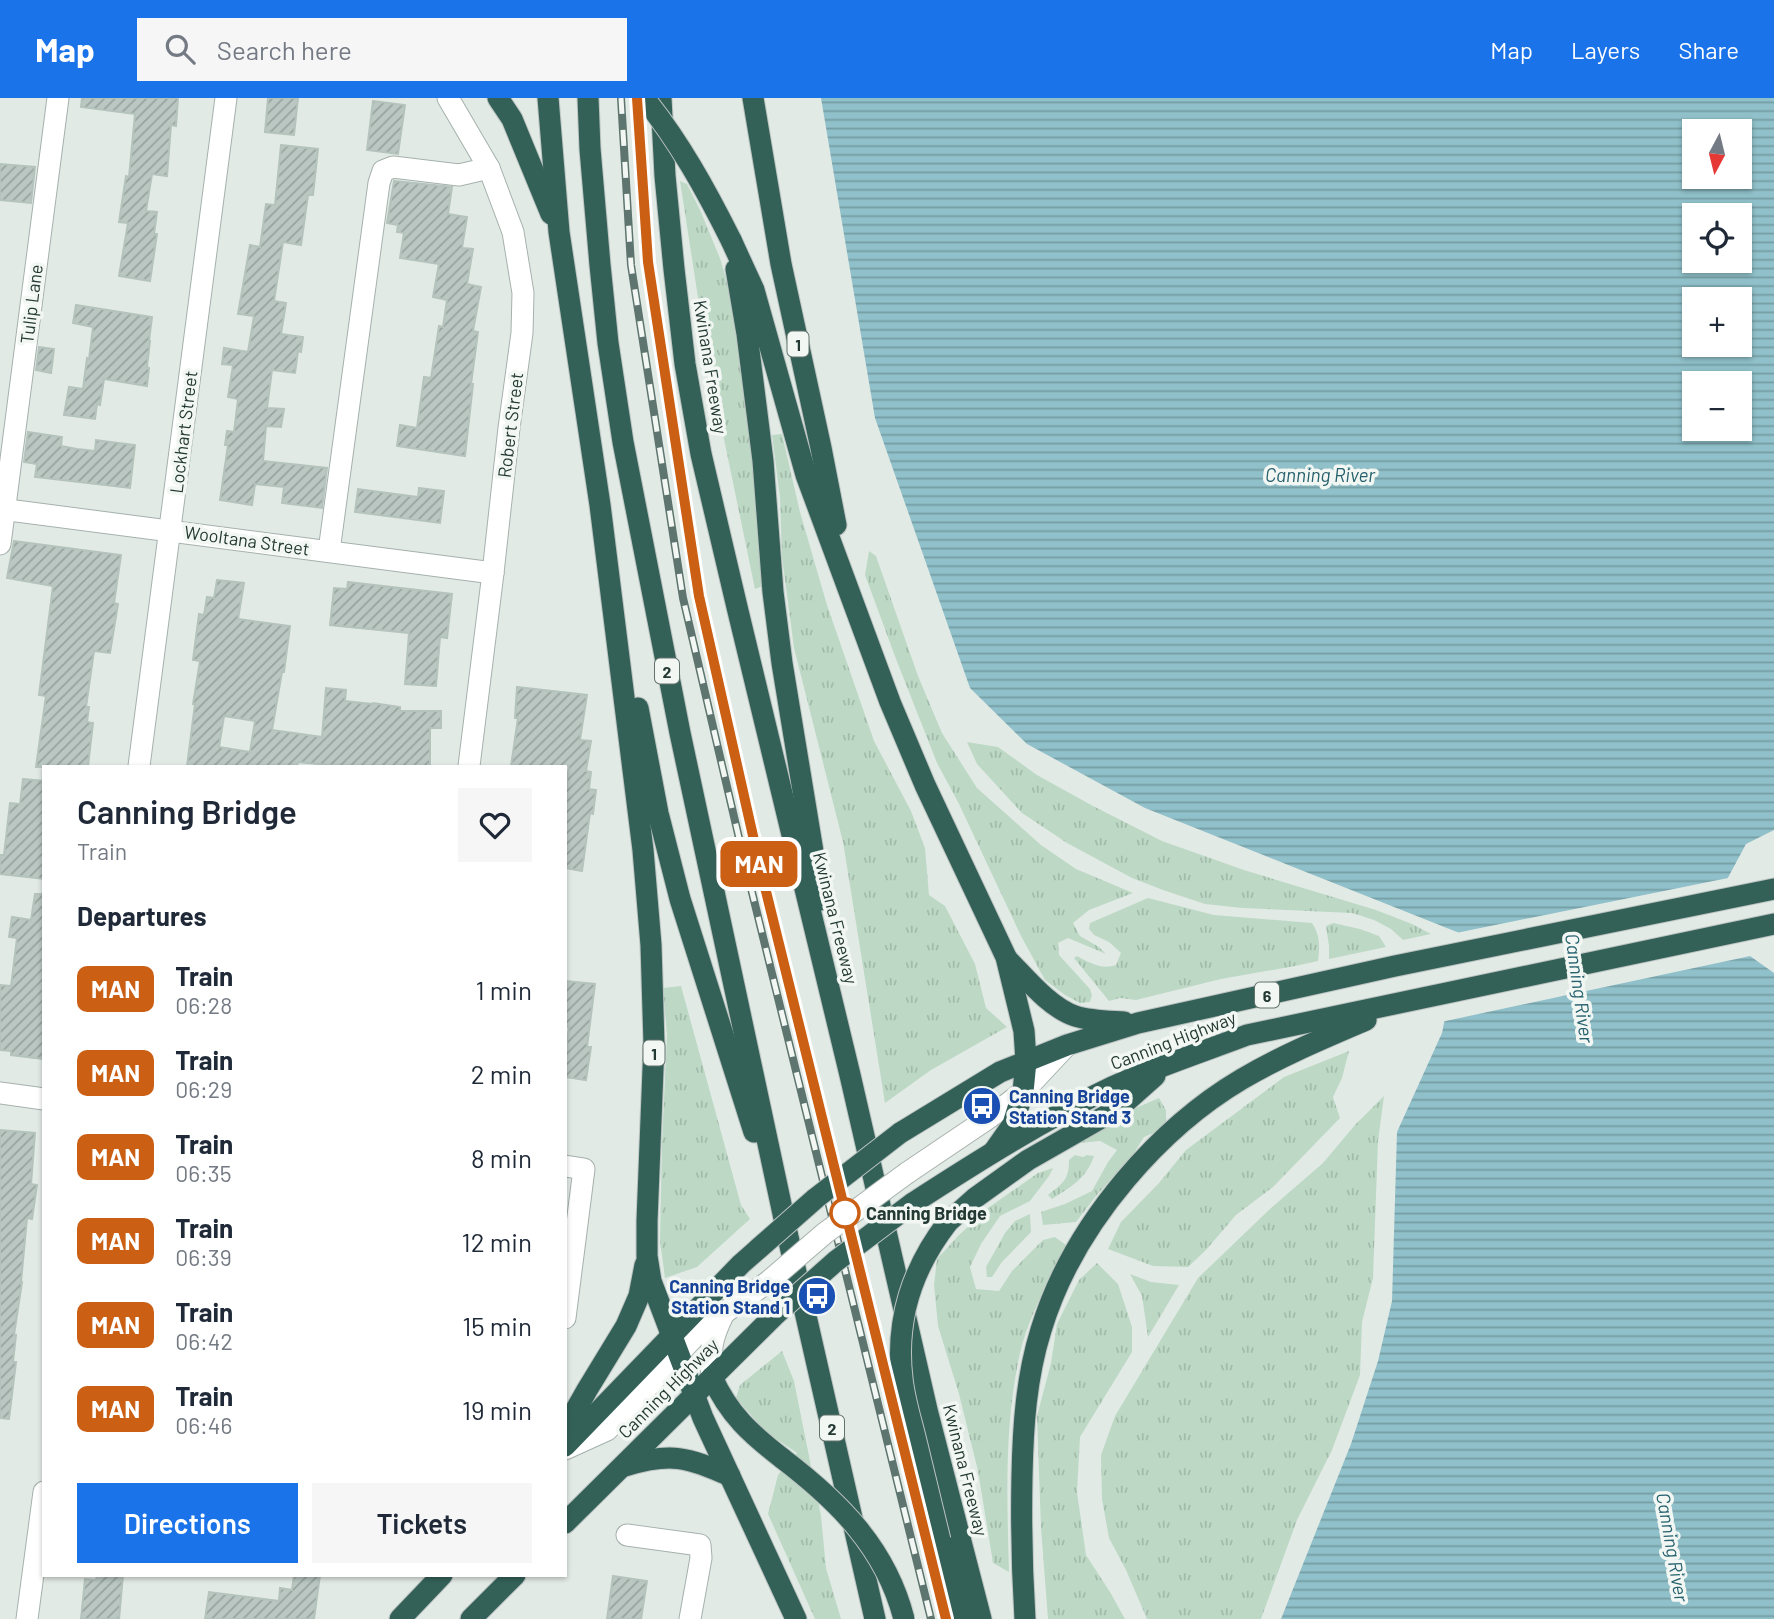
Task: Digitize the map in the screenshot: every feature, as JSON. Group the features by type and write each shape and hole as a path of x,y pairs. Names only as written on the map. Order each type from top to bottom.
{"highway":[{"path":"498,98 512,119 559,232"},
{"name":"1","path":"548,98 559,232 600,505 643,850 648,900 654,1044 646,1221 647,1256 639,1296 626,1326 567,1425"},
{"name":"2","path":"588,98 600,265 608,343 623,442 680,733 788,1237 875,1619"},
{"path":"644,98 675,140 713,203 754,290 806,475 848,589"},
{"name":"Kwinana Freeway","path":"661,98 674,269 685,364 702,454 928,1414 981,1619"},
{"name":"1","path":"753,98 780,264 821,448 848,589 890,702 925,785 1006,957 1024,1031 1026,1061 1023,1092 1013,1124 995,1151"},
{"path":"730,240 747,334 760,435 773,592 782,663 850,1075"},
{"path":"600,505 658,813 680,900 788,1237"},
{"name":"Canning Highway","path":"567,1445 674,1345 741,1264 758,1249 817,1198 900,1133 996,1074 1067,1045 1138,1023 1766,890"},
{"name":"Canning Highway","path":"567,1521 777,1313 836,1261 913,1203 995,1151 1114,1087 1247,1035 1770,925"},
{"name":"1","path":"1006,957 1042,994 1067,1013 1083,1018 1138,1023"},
{"path":"1025,1619 1021,1517 1027,1389 1034,1353 1051,1301 1087,1231 1133,1171 1158,1144 1197,1110 1241,1080 1403,1003"},
{"path":"960,1619 902,1380 901,1339 907,1297 928,1249 948,1222 975,1198 1028,1160 1119,1108 1167,1065"},
{"path":"647,1256 655,1293 693,1395 796,1619"},
{"path":"712,1377 737,1419 761,1442 818,1487 860,1530 888,1574 904,1619"},
{"path":"620,1468 650,1458 672,1457 699,1463 730,1476"},
{"path":"400,1619 440,1577"},
{"path":"471,1619 512,1577"}],"street":[{"name":"Tulip Lane","path":"0,544 2,509 58,98"},
{"name":"Lockhart Street","path":"139,765 226,98"},
{"name":"Robert Street","path":"448,98 489,168 513,232 523,293 522,333 469,765"},
{"path":"330,551 379,183 383,171 393,167 459,175 489,168"},
{"name":"Wooltana Street","path":"2,509 493,573"},
{"path":"674,1345 694,1337 768,1282 825,1233 907,1172 1023,1092 1067,1045"},
{"path":"0,1093 42,1099"},
{"path":"567,1288 575,1167"},
{"path":"712,1377 710,1359 713,1337 724,1313"},
{"path":"27,1619 42,1507"},
{"path":"627,1535 700,1545 701,1558 690,1619"}],"green space":[{"path":"680,181 687,184 701,212 721,261 737,319 766,585 755,589 708,362"},
{"path":"782,434 800,512 827,605 874,741 911,811 925,848 929,895 945,906 975,964 986,1008 1007,1027 931,1070 885,1103 843,842 794,648 782,557 780,497 772,435"},
{"path":"869,551 876,556 918,676 942,733 977,788 1041,845 1076,869 1133,893 1089,910 1073,923 1080,936 1106,954 1068,938 1058,943 1059,955 1090,989 1090,1002 1080,1003 1045,980 1021,936 937,763 865,575"},
{"path":"967,742 998,747 1037,775 1162,841 1244,870 1376,910 1431,934 1403,940 1391,929 1374,920 1352,913 1205,904 1132,878 1067,843 1022,813 977,764"},
{"path":"1148,898 1214,915 1312,923 1319,941 1318,961 1221,979 1136,1000 1120,998 1109,1001 1074,958 1077,956 1101,966 1116,965 1121,953 1109,942 1094,935 1089,929 1090,923"},
{"path":"1333,923 1379,936 1386,947 1329,959 1326,926"},
{"path":"681,986 741,1205 750,1219 697,1267 665,1278 660,1241 667,1035 663,988"},
{"path":"1349,1051 1342,1078 1333,1097 1340,1118 1273,1187 1236,1215 1188,1267 1153,1266 1108,1249 1121,1222 1186,1150 1284,1077"},
{"path":"1384,1096 1378,1141 1373,1278 1362,1322 1360,1375 1332,1450 1297,1520 1261,1619 1147,1619 1109,1538 1102,1499 1101,1455 1115,1416 1198,1278 1323,1163"},
{"path":"1159,1098 1166,1110 1166,1123 1156,1132 1144,1137 1134,1153 1076,1222 1043,1225 1041,1212 1092,1191 1117,1150 1100,1141 1070,1144"},
{"path":"1075,1155 1094,1156 1082,1176 1052,1199 1048,1195 1064,1181 1069,1160"},
{"path":"1053,1168 1030,1201 1000,1216 981,1244 970,1267 976,1289 999,1291 1012,1271 1043,1240 1055,1237 1066,1245 1028,1326 1015,1380 1008,1462 1009,1572 993,1563 978,1471 959,1394 938,1326 934,1285 937,1259 958,1236 988,1208 1038,1173"},
{"path":"1030,1214 1031,1232 1002,1262 992,1277 987,1277 986,1267 1005,1233 1015,1221"},
{"path":"1097,1263 1118,1284 1132,1327 1132,1352 1080,1437 1077,1492 1086,1555 1125,1619 1048,1619 1037,1416 1051,1363 1057,1324 1079,1280"},
{"path":"1130,1274 1151,1282 1179,1285 1148,1337 1142,1296"},
{"path":"782,1351 794,1381 821,1516 826,1568 841,1619 815,1619 768,1514 778,1475 797,1453 765,1431 736,1398 740,1385"}],"water":[{"name":"Canning River","path":"821,98 1774,98 1774,830 1746,844 1716,900 1733,944 1774,973 1774,1619 1281,1619 1351,1444 1378,1361 1392,1301 1397,1132 1442,1033 1462,934 1145,808 1027,744 970,688 875,418"}],"pier":[{"path":"1733,877 1720,900 1736,942 1755,955 1441,1022 1458,936 1451,934"}],"building":[{"path":"82,98 178,98 176,126 171,125 167,176 152,174 146,211 157,212 154,234 157,234 150,281 119,276 128,223 119,222 126,176 129,177 135,114 81,107"},
{"path":"268,98 298,98 294,135 265,132"},
{"path":"373,101 405,105 398,154 367,150"},
{"path":"281,145 318,149 313,195 308,195 301,245 283,242 274,301 286,303 281,334 303,337 301,352 298,351 295,373 272,370 267,408 284,409 281,427 266,426 263,461 327,468 322,508 282,503 284,487 255,484 252,505 220,500 228,445 225,445 227,431 234,432 238,399 228,397 233,365 222,364 224,348 248,352 254,316 238,314 250,245 260,247 266,204 275,205"},
{"path":"0,164 35,167 31,203 0,200"},
{"path":"394,181 452,187 448,214 467,217 462,248 473,249 467,284 481,287 473,331 478,332 465,456 397,446 400,425 417,428 424,377 431,378 439,326 443,327 447,300 433,297 439,264 400,258 404,233 397,232 398,225 387,223"},
{"path":"76,305 152,317 147,386 104,379 95,419 64,415 69,387 83,389 93,327 73,323"},
{"path":"39,347 54,349 51,373 36,370"},
{"path":"28,432 62,437 61,446 77,449 95,451 96,440 135,445 130,488 35,477 37,464 24,462"},
{"path":"419,488 444,491 440,523 355,512 358,489 418,497"},
{"path":"14,541 121,555 114,603 118,604 110,653 94,651 86,707 89,707 87,722 93,723 88,765 36,767 46,696 39,695 53,586 7,578"},
{"path":"217,580 244,583 238,619 290,626 272,730 322,737 326,688 346,690 345,701 400,707 400,711 441,711 441,728 430,728 430,765 329,765 298,762 297,765 187,765 200,661 193,660 199,614 204,615 207,597 214,598","holes":["224,716 255,721 250,752 219,747"]},
{"path":"348,582 452,594 447,638 440,637 436,686 405,684 409,633 330,625 334,588 347,589"},
{"path":"517,687 587,695 580,740 591,741 586,771 591,772 589,789 596,790 582,871 567,868 569,766 511,765 518,718 515,718"},
{"path":"23,779 42,781 42,879 0,874 0,855 4,855 10,803 20,804"},
{"path":"35,894 42,894 42,1059 11,1055 11,1051 0,1050 0,985 11,986 17,938 9,937 12,917 31,920"},
{"path":"567,981 595,984 586,1080 567,1077"},
{"path":"0,1130 35,1133 31,1184 37,1185 32,1219 27,1218 14,1335 13,1362 16,1362 9,1419 0,1418"},
{"path":"613,1576 647,1581 641,1619 607,1619"},
{"path":"97,1577 123,1577 119,1619 81,1619 85,1579 96,1580"},
{"path":"294,1577 320,1577 314,1619 205,1619 209,1592 279,1601 280,1588 292,1590"}],"railway":[{"path":"621,98 631,265 683,598 746,868 931,1619"},
{"path":"637,98 648,262 699,596 759,867 945,1619"}],"train":[{"name":"MAN","path":"637,98 648,262 699,596 760,867 946,1619"}],"place":[{"name":"Canning Bridge Station Stand 3","path":"982,1106"},
{"name":"Canning Bridge","path":"845,1213"},
{"name":"Canning Bridge Station Stand 1","path":"817,1296"}]}
